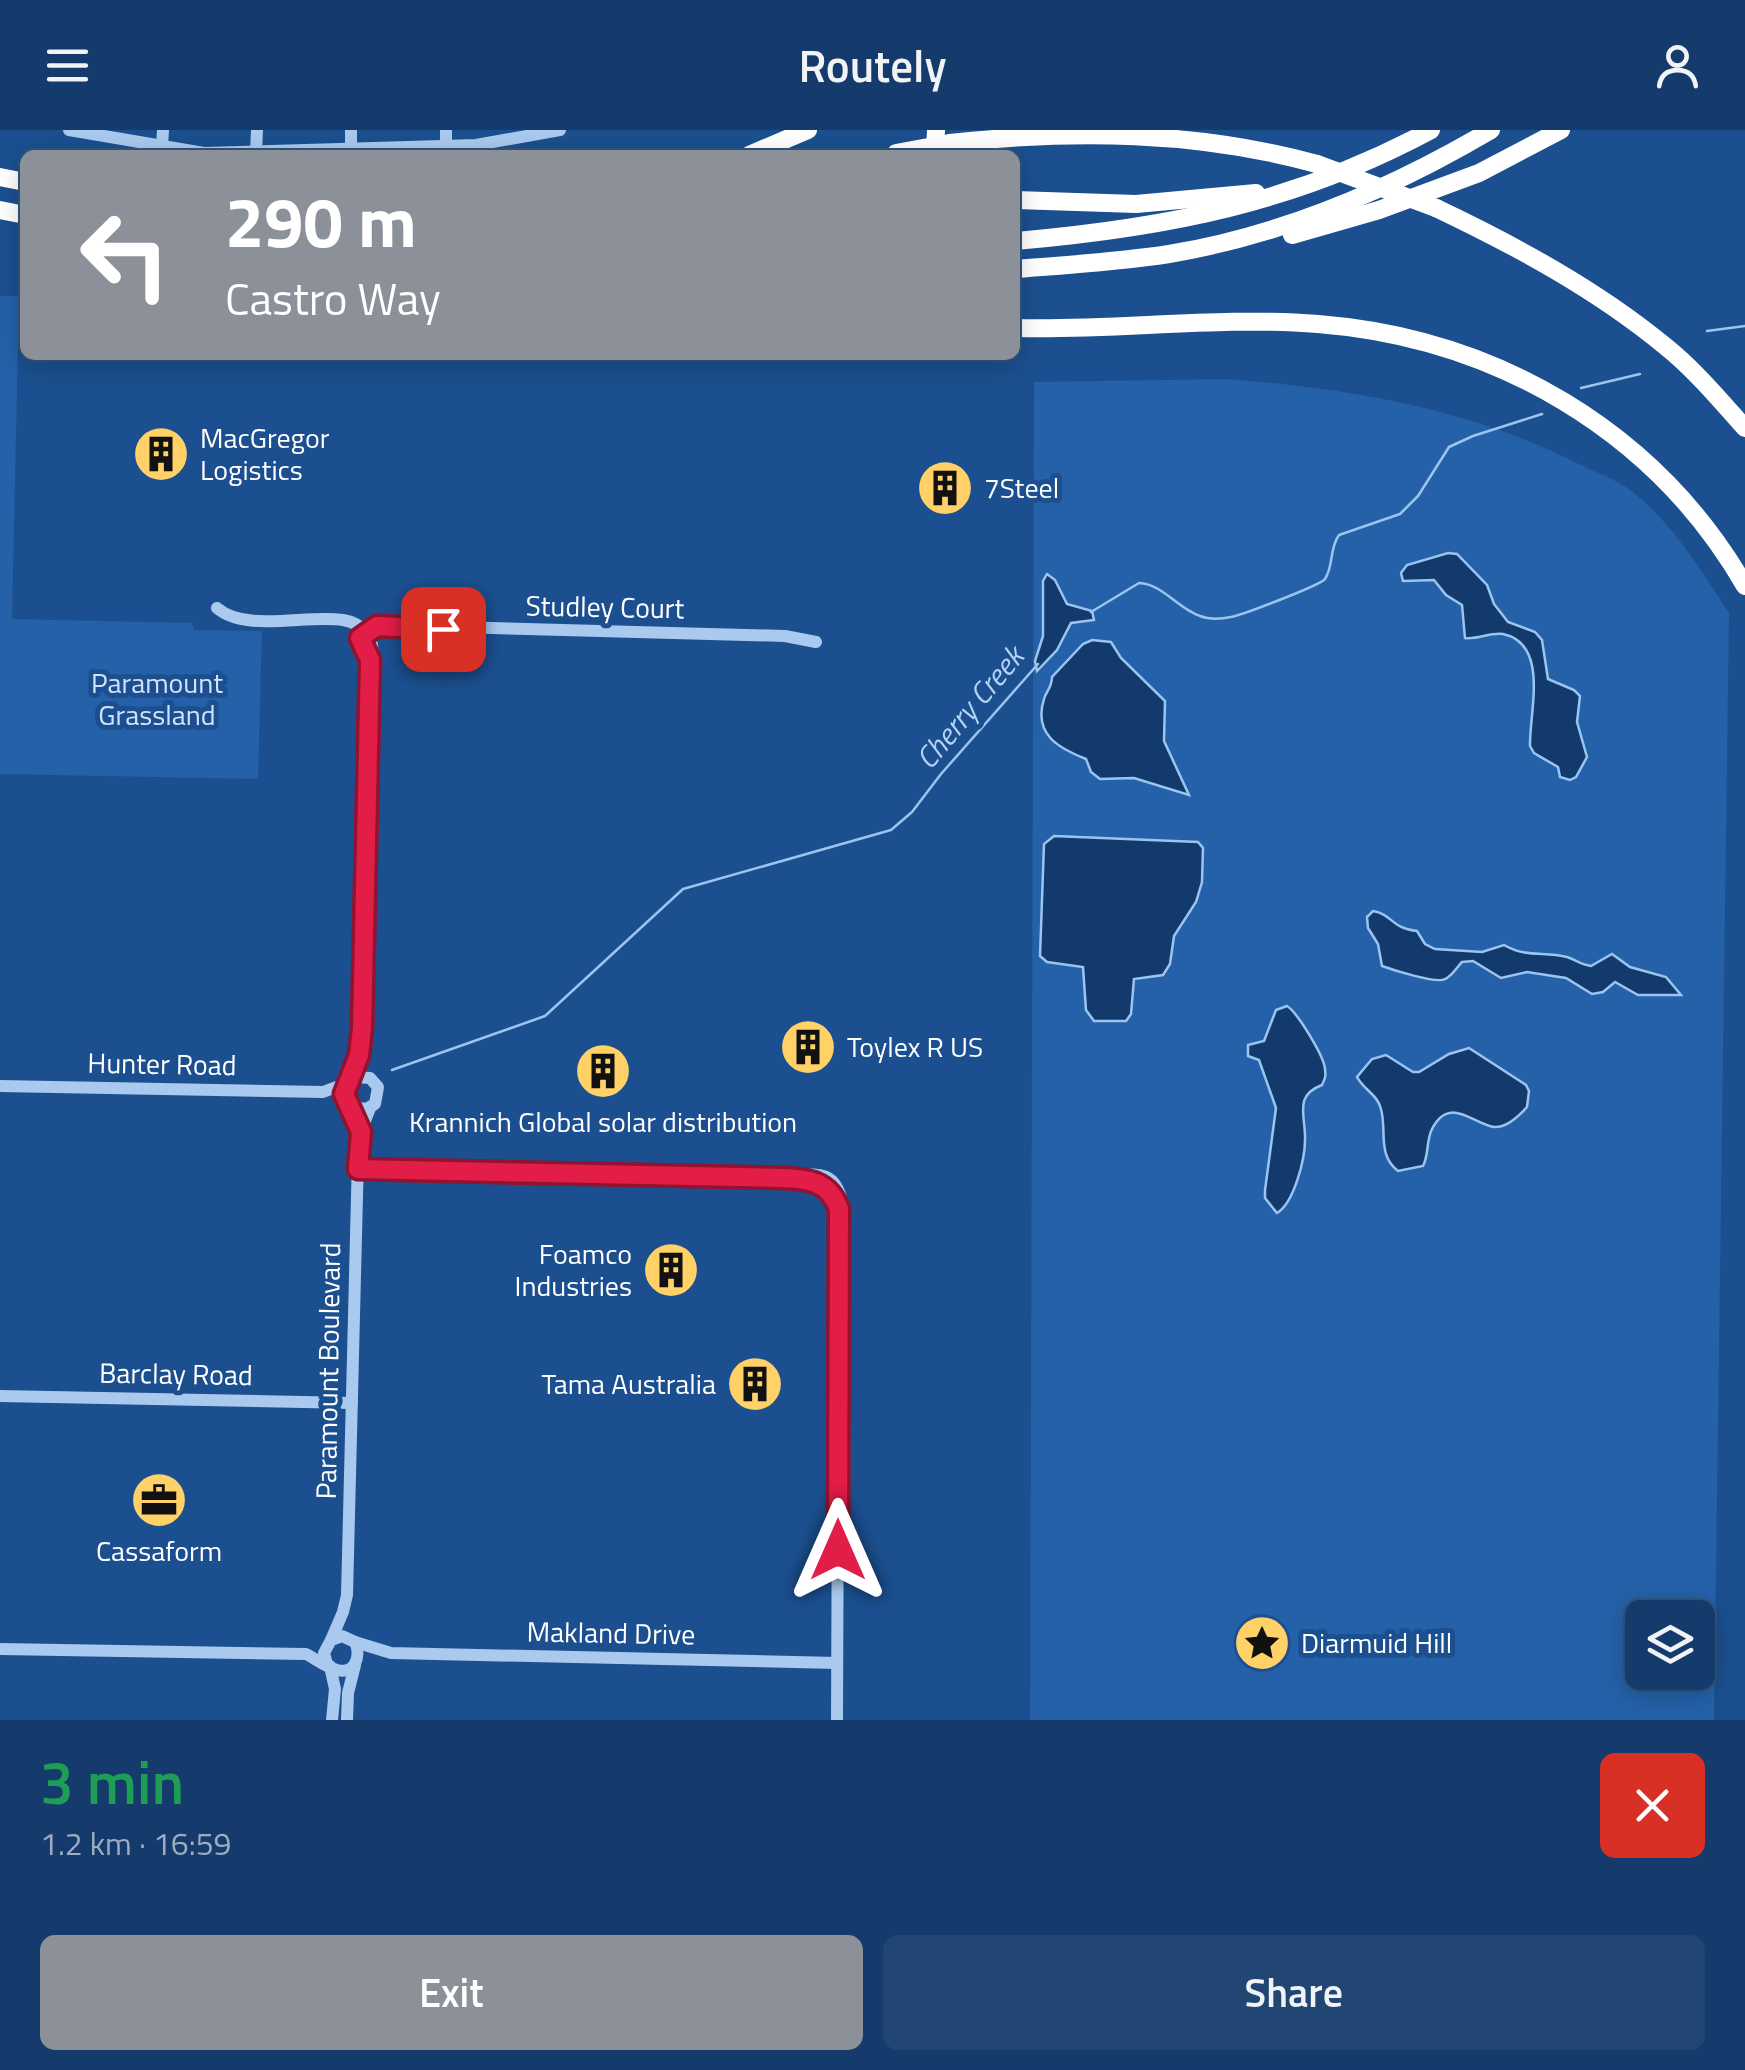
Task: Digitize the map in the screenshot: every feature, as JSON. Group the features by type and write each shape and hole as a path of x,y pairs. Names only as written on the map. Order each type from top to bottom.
{"highway":[{"path":"761,150 808,130"},
{"path":"1020,200 1175,202 1280,189 1320,171 1382,156 1431,130"},
{"path":"1168,254 1311,217 1414,174 1491,130"},
{"path":"1020,269 1218,250 1277,240 1379,210 1478,173 1561,130"},
{"path":"910,150 1042,133 1149,134 1226,142 1436,208 1494,236 1606,303 1667,347 1745,428"},
{"path":"1020,241 1104,233 1210,215 1267,200 1320,171"},
{"path":"1020,328 1314,324 1393,332 1486,361 1566,401 1675,489 1729,558 1745,586"}],"street":[{"path":"68,130 183,150"},
{"path":"162,130 162,147"},
{"path":"352,130 351,150 446,146 560,130"},
{"path":"446,130 446,146"},
{"path":"217,608 241,619 347,620 366,635 370,660 359,1055 344,1094 351,1106 370,1108 379,1093 359,1055"},
{"name":"Studley Court","path":"366,635 392,628 785,636 816,642"},
{"path":"349,1081 360,1076 370,1078"},
{"name":"Hunter Road","path":"0,1086 323,1092 349,1081"},
{"name":"Hunter Road","path":"323,1092 351,1106"},
{"name":"Paramount Boulevard","path":"351,1106 361,1132"},
{"name":"Paramount Boulevard","path":"329,1641 343,1612 347,1589 358,1169 361,1132 370,1108"},
{"path":"358,1169 793,1178 822,1184 832,1193 839,1209 837,1720"},
{"name":"Barclay Road","path":"0,1396 352,1402"},
{"name":"Paramount Boulevard","path":"343,1612 354,1641"},
{"path":"306,1654 342,1636 354,1641 359,1652 348,1693 347,1720"},
{"path":"329,1641 324,1653 335,1690 332,1720"},
{"name":"Makland Drive","path":"354,1641 384,1652 837,1663"},
{"path":"0,1649 306,1654 340,1671 356,1663"},
{"name":"Makland Drive","path":"356,1663 384,1652"}],"green space":[{"name":"Paramount Grassland","path":"0,296 19,296 12,619 192,623 194,630 262,631 258,779 0,774"},
{"path":"1228,379 1274,383 1409,404 1539,445 1612,479 1644,502 1672,531 1729,613 1715,1646 1715,1600 1625,1600 1625,1690 1714,1690 1714,1720 1030,1720 1034,382"}],"shaded area":[{"path":"1457,554 1487,585 1494,604 1508,622 1535,632 1542,640 1548,679 1580,696 1577,722 1587,757 1576,777 1560,777 1558,767 1534,753 1530,746 1534,681 1527,651 1518,640 1503,634 1465,638 1462,605 1446,595 1434,580 1403,581 1401,573 1407,565"},
{"path":"1047,574 1055,580 1067,604 1092,611 1094,620 1071,623 1057,650 1037,671 1035,661 1043,636 1043,581"},
{"path":"1092,640 1111,642 1121,658 1165,701 1164,741 1189,795 1134,778 1100,779 1091,772 1086,759 1050,738 1041,711 1052,677 1083,644"},
{"path":"1054,836 1198,842 1203,848 1202,882 1196,902 1174,936 1170,964 1163,975 1134,979 1131,1014 1126,1021 1094,1021 1086,1010 1083,967 1047,962 1040,956 1044,844"},
{"path":"1373,911 1417,931 1425,944 1435,949 1482,952 1504,945 1520,952 1567,957 1591,966 1612,954 1630,967 1666,977 1681,995 1638,995 1615,982 1603,992 1592,994 1566,978 1527,972 1501,978 1473,961 1462,962 1450,976 1440,980 1405,973 1382,966 1378,944 1368,928 1367,917"},
{"path":"1287,1006 1315,1045 1325,1074 1322,1085 1304,1101 1301,1169 1289,1200 1277,1213 1265,1198 1276,1108 1259,1060 1248,1056 1248,1045 1264,1041 1276,1010"},
{"path":"1469,1048 1526,1085 1527,1107 1499,1127 1462,1114 1446,1114 1432,1129 1423,1166 1398,1171 1387,1158 1379,1104 1357,1077 1372,1059 1386,1055 1419,1072 1449,1054"}],"waterway":[{"name":"Cherry Creek","path":"1707,331 1745,326"},
{"name":"Cherry Creek","path":"1581,388 1640,374"},
{"name":"Cherry Creek","path":"1091,612 1139,583 1156,588 1192,613 1216,619 1238,615 1310,587 1325,579 1339,535 1400,514 1418,496 1449,447 1542,414"},
{"name":"Cherry Creek","path":"392,1070 545,1016 683,889 891,830 912,812 1038,664"}],"place":[{"name":"MacGregor Logistics","path":"161,454"},
{"name":"7Steel","path":"945,488"},
{"name":"Toylex R US","path":"808,1047"},
{"name":"Krannich Global solar distribution","path":"603,1071"},
{"name":"Foamco Industries","path":"671,1270"},
{"name":"Tama Australia","path":"755,1384"},
{"name":"Cassaform","path":"159,1500"},
{"name":"Diarmuid Hill","path":"1262,1643"}],"route":[{"path":"443,629 383,625 366,631 360,638 370,660 362,1028 359,1055 344,1094 361,1132 358,1169 782,1178 822,1184 832,1193 839,1209 838,1550"}]}
